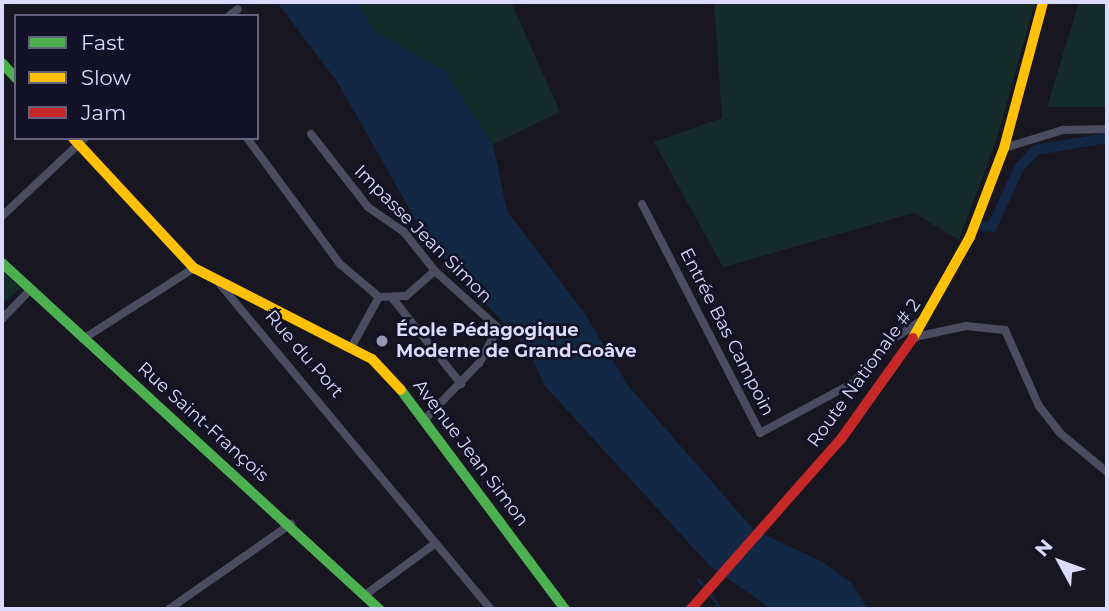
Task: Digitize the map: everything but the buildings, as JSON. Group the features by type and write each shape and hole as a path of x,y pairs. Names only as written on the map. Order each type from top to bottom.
{"street":[{"name":"Route Nationale # 2","path":"691,609 841,439 930,314 970,237 1004,148 1043,2"},
{"path":"232,14 238,9"},
{"path":"2,63 14,76"},
{"path":"1004,148 1063,130 1107,129"},
{"name":"Impasse Jean Simon","path":"311,134 368,207 404,232 435,271 498,328 461,384 426,418"},
{"path":"2,216 79,140"},
{"name":"Rue du Port","path":"79,140 194,268 219,283 386,478 433,545 491,609"},
{"path":"248,140 340,264 379,297 393,299 435,271"},
{"name":"Entrée Bas Campoin","path":"642,204 665,244 760,433 853,383 884,345 930,314"},
{"name":"Rue Saint-François","path":"2,263 83,339 291,524 379,609"},
{"path":"83,339 194,268"},
{"name":"Avenue Jean Simon","path":"219,283 353,344 426,418 565,609"},
{"path":"2,319 30,290"},
{"path":"353,344 379,297"},
{"path":"393,299 461,384"},
{"path":"915,337 966,326 1005,330 1039,406 1060,433 1107,472"},
{"path":"169,609 291,524"},
{"path":"365,595 433,545"}],"green space":[{"path":"358,2 511,2 560,112 493,144 444,71 373,31"},
{"path":"714,2 1035,2 997,138 959,240 914,213 723,267 654,142 722,118"},
{"path":"1079,2 1107,2 1107,107 1047,107"},
{"path":"2,271 21,288 2,304"}],"water":[{"path":"277,2 358,2 374,31 444,70 493,144 507,211 583,311 629,387 754,530 821,561 851,582 868,609 771,609 710,566 545,386 528,350 426,238 338,83"}],"waterway":[{"path":"982,226 992,227 1019,168 1036,150 1107,138"},
{"path":"698,579 705,587"},
{"path":"711,595 721,609"}],"traffic: fast":[{"path":"2,63 14,76"},
{"path":"2,263 379,609"},
{"path":"401,390 565,609"}],"traffic: slow":[{"path":"913,338 970,237 1004,148 1043,2"},
{"path":"75,140 194,268 372,359 401,390"}],"traffic: jam":[{"path":"691,609 841,439 913,338"}],"place":[{"name":"École Pédagogique Moderne de Grand-Goâve","path":"382,341"}]}
